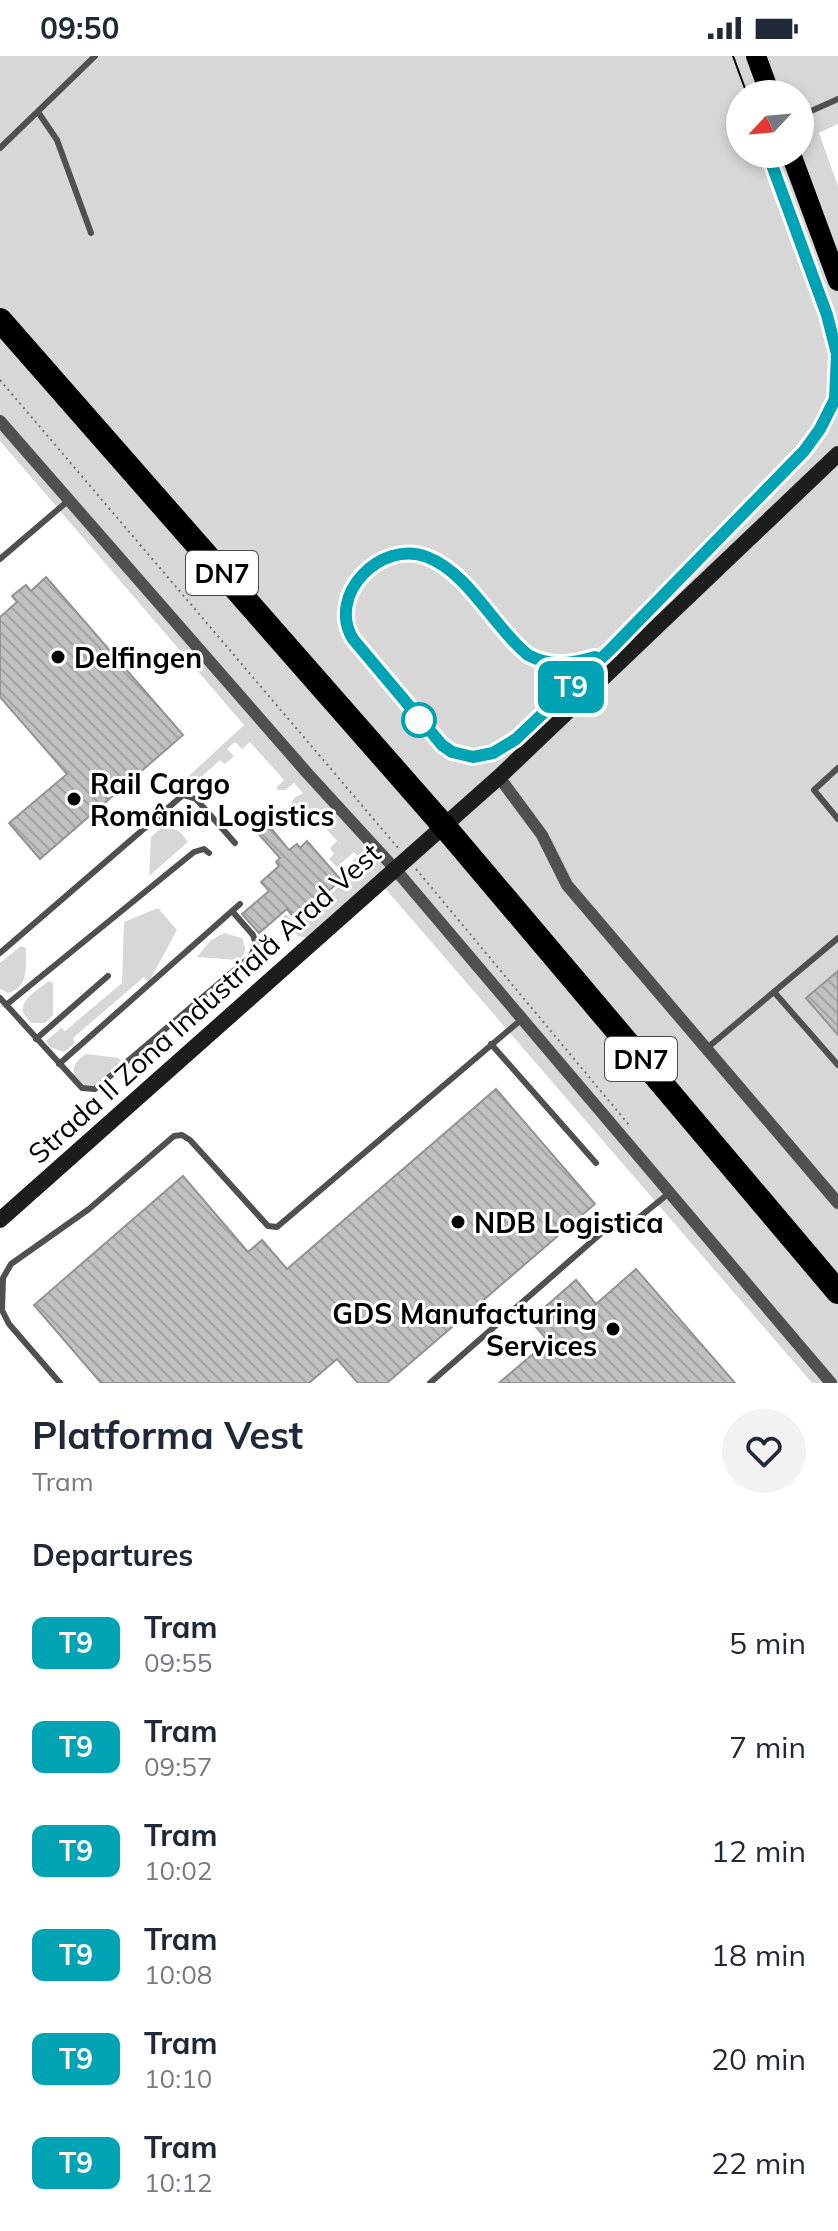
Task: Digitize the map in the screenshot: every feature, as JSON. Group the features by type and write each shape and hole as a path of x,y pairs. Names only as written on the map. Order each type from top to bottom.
{"highway":[{"name":"DN7","path":"0,320 444,826 838,1292"}],"main road":[{"path":"756,56 765,80"},
{"path":"796,168 838,281"}],"street":[{"path":"0,421 308,774 401,863 522,1018 825,1381"},
{"name":"Strada II Zona Industrială Arad Vest","path":"0,1220 499,777 838,454"},
{"path":"803,486 838,468"},
{"path":"499,777 542,835 567,885 838,1203"}],"lane":[{"path":"0,148 95,56"},
{"path":"814,110 838,99"},
{"path":"38,112 57,140 91,233"},
{"path":"0,559 69,500"},
{"path":"838,768 814,790 838,819"},
{"path":"0,953 180,796 189,795 196,799 235,843"},
{"path":"6,1005 194,852 204,849 209,853"},
{"path":"59,1064 240,904"},
{"path":"0,998 82,1088 95,1089 251,956 256,944 253,935 232,911"},
{"path":"706,1049 838,938"},
{"path":"36,1039 108,976"},
{"path":"774,992 838,1065"},
{"path":"60,1383 9,1324 2,1310 3,1278 11,1264 89,1209 174,1136 182,1135 190,1140 268,1226 277,1227 522,1018"},
{"path":"491,1044 596,1163"},
{"path":"430,1383 614,1222 626,1228 670,1192"}],"path":[{"path":"0,380 401,863 637,1134"}],"shaded area":[{"path":"0,56 838,56 838,124 819,133 838,186 838,1383 812,1383 377,879 309,938 298,936 282,917 286,914 295,924 349,878 342,870 358,856 354,852 337,867 329,859 334,854 330,848 337,841 303,802 294,809 294,798 303,793 294,783 285,790 278,790 276,788 284,780 250,742 242,749 235,742 227,749 234,756 225,764 220,760 186,791 180,784 244,725 0,441"},
{"path":"165,825 180,832 188,842 149,876 151,837"},
{"path":"158,908 177,930 149,982 144,977 73,1038 75,1043 64,1052 50,1047 46,1041 61,1028 65,1031 122,983 124,922"},
{"path":"224,933 242,938 245,950 241,958 197,957 210,941"},
{"path":"21,946 26,948 25,975 20,986 8,993 0,989 0,963"},
{"path":"49,981 53,983 53,1015 45,1023 32,1023 23,1011 23,1005"},
{"path":"86,1054 119,1058 121,1062 95,1085 82,1085 75,1076 74,1068"}],"building":[{"name":"Delfingen","path":"46,577 183,735 40,859 9,823 67,774 0,697 0,617 17,602 12,596 26,585 31,591"},
{"path":"265,821 289,850 297,844 300,848 307,841 341,880 296,920 287,909 259,933 242,914 269,891 261,882 279,866 276,862 280,858 255,830"},
{"path":"838,971 838,1035 806,998"},
{"name":"NDB Logistica","path":"496,1089 595,1204 387,1383 358,1383 337,1359 309,1383 101,1383 34,1305 183,1176 248,1252 262,1240 287,1269"},
{"name":"GDS Manufacturing Services","path":"636,1269 735,1383 499,1383 548,1341 530,1320 576,1280 596,1304"}],"tram line":[{"path":"733,56 742,80"},
{"path":"609,650 804,451 820,429 835,399 837,354 827,315 773,168"},
{"name":"T9","path":"595,657 557,664 528,655 442,564 417,553 393,555 375,565 356,581 345,608 346,624 353,639 433,737 452,752 483,757 516,739 611,649 804,451 820,429 835,399 837,354 827,315 773,168"},
{"path":"407,553 425,556 457,578 527,654 550,663 568,663 609,650 517,739 491,754 465,756 437,739 389,687 353,639 347,622 347,606 352,590 362,575 375,564 390,556 407,553"}],"place":[{"name":"Delfingen","path":"58,657"},
{"name":"Rail Cargo România Logistics","path":"74,799"},
{"name":"NDB Logistica","path":"458,1222"},
{"name":"GDS Manufacturing Services","path":"613,1329"}]}
